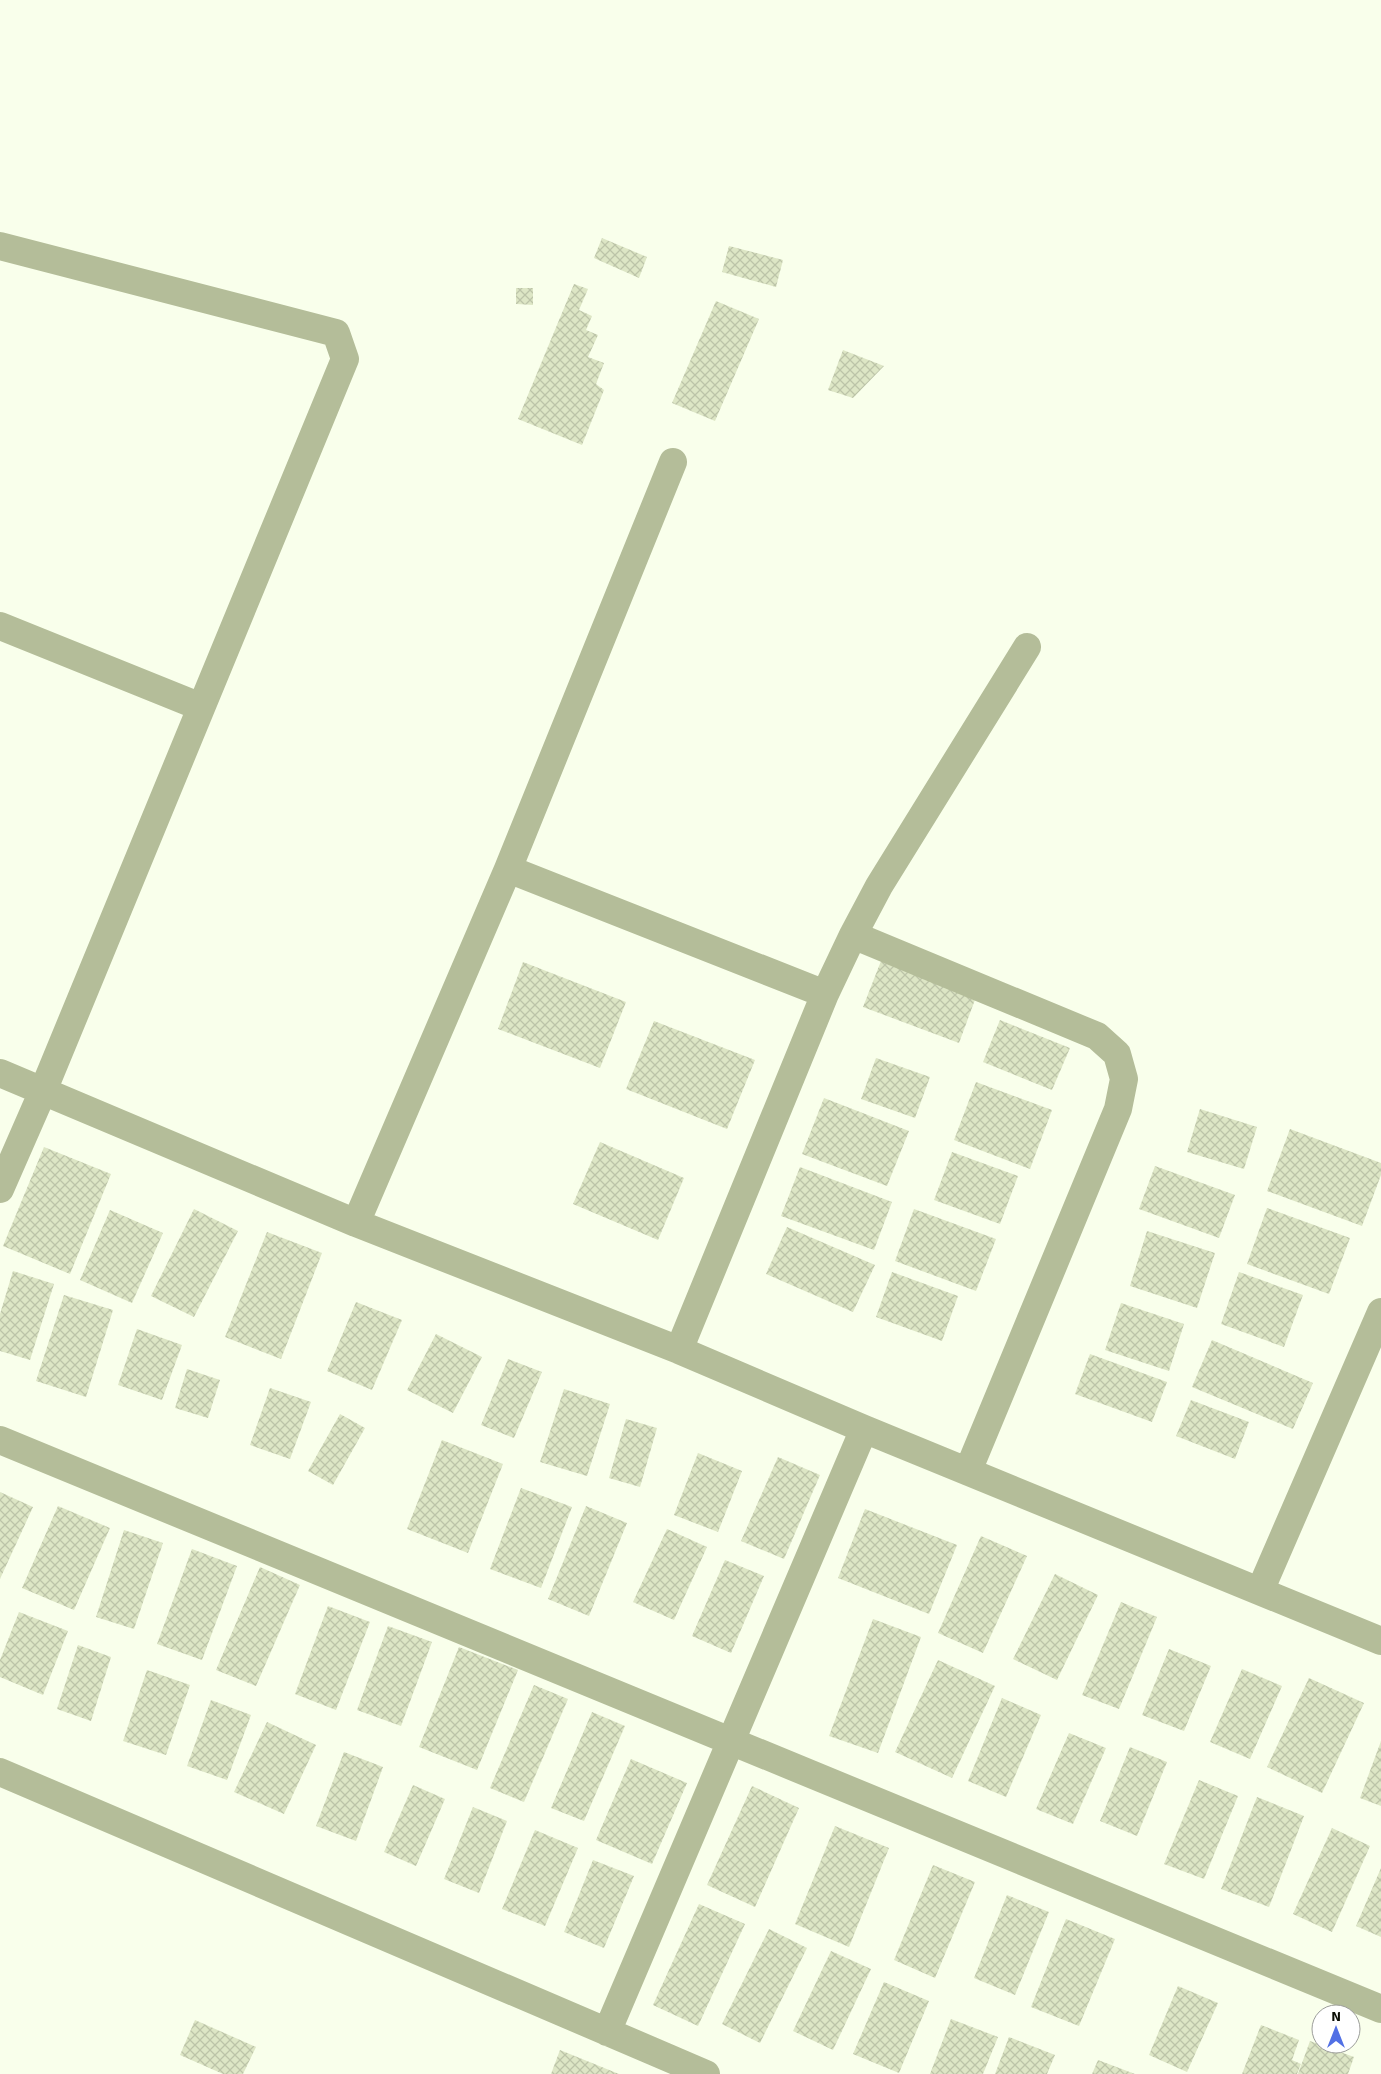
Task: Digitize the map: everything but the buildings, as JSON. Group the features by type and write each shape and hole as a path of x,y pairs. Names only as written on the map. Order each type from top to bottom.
{"street":[{"path":"0,246 336,333 345,358 43,1091 0,1188"},
{"path":"356,1223 508,869 673,462"},
{"path":"0,626 201,707"},
{"path":"679,1350 825,994 853,934 879,886 1027,646"},
{"path":"508,869 825,994"},
{"path":"853,934 1097,1036 1117,1054 1124,1080 1118,1109 968,1471"},
{"path":"0,1073 356,1223 679,1350 864,1430 1381,1641"},
{"path":"1260,1592 1381,1312"},
{"path":"607,2032 864,1430"},
{"path":"0,1440 1381,2009"},
{"path":"0,1772 706,2074"}]}
